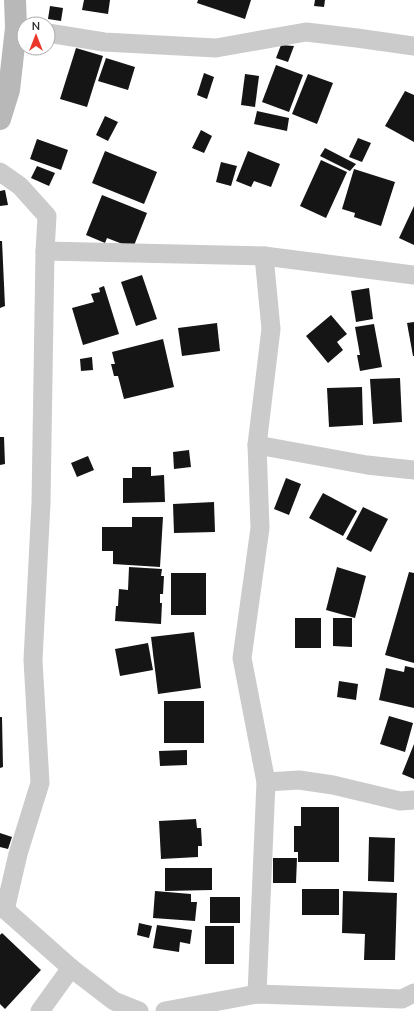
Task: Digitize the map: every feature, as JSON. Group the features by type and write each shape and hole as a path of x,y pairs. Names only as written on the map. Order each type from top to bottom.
{"main road":[{"path":"15,0 18,16"},
{"path":"0,119 9,90 16,51"}],"street":[{"path":"56,34 104,42 216,48 306,32 414,46"},
{"path":"0,172 20,186 47,216 45,251 41,503 33,660 40,783 3,908 71,968 114,1001 139,1011"},
{"path":"45,251 264,256 414,275"},
{"path":"256,994 266,782 242,658 260,528 257,445 272,329 264,256"},
{"path":"257,445 367,465 414,470"},
{"path":"266,782 299,780 333,785 400,801 414,800"},
{"path":"40,1011 71,968"},
{"path":"165,1011 256,994 407,1001"}],"building":[{"path":"84,0 110,0 108,14 82,10"},
{"path":"198,0 251,0 245,19 197,3"},
{"path":"315,0 325,0 324,7 314,6"},
{"path":"50,6 63,8 61,21 56,20 56,16 48,16"},
{"path":"281,45 294,46 288,62 276,58"},
{"path":"76,48 103,56 87,107 60,99"},
{"path":"106,58 135,67 128,90 98,81"},
{"path":"276,65 303,75 289,112 262,102"},
{"path":"204,73 214,77 207,99 197,95"},
{"path":"245,74 259,76 255,107 241,105"},
{"path":"308,74 333,83 317,124 292,114"},
{"path":"405,91 414,95 414,142 385,126"},
{"path":"257,111 289,118 287,131 254,124"},
{"path":"105,116 118,122 108,141 96,135"},
{"path":"201,130 212,136 204,153 192,148"},
{"path":"358,138 371,143 362,162 349,157"},
{"path":"37,139 68,150 61,170 30,159"},
{"path":"325,148 356,164 350,171 320,156"},
{"path":"105,151 157,172 144,204 92,183"},
{"path":"248,151 280,164 271,187 254,181 251,187 236,181"},
{"path":"321,160 347,172 326,218 300,206"},
{"path":"221,162 237,166 231,186 216,182"},
{"path":"37,166 55,173 49,186 31,178"},
{"path":"354,169 395,182 381,226 354,217 355,213 342,209"},
{"path":"5,190 8,205 0,206 0,191"},
{"path":"102,195 147,213 133,248 107,238 105,243 86,235"},
{"path":"414,206 414,245 399,238"},
{"path":"0,241 2,241 5,306 0,308"},
{"path":"142,275 157,319 136,326 121,282"},
{"path":"104,286 119,334 83,345 72,308 94,302 91,294 100,292 99,288"},
{"path":"369,288 373,319 356,322 351,291"},
{"path":"331,315 347,334 337,342 343,350 328,363 306,336"},
{"path":"414,322 414,356 413,356 407,323"},
{"path":"217,323 220,351 182,356 178,328"},
{"path":"374,324 382,367 360,371 357,355 360,355 355,327"},
{"path":"163,339 174,387 124,399 118,376 114,376 111,364 115,364 112,352"},
{"path":"92,357 93,370 81,371 80,359"},
{"path":"400,378 402,422 373,424 370,379"},
{"path":"362,387 363,425 329,427 327,388"},
{"path":"0,437 4,437 5,464 0,465"},
{"path":"189,450 191,467 174,469 173,452"},
{"path":"88,456 94,470 77,477 71,463"},
{"path":"132,467 151,467 151,476 164,475 165,502 123,503 123,478 132,478"},
{"path":"286,478 301,484 289,515 274,509"},
{"path":"323,493 357,511 343,536 309,518"},
{"path":"214,502 215,532 174,533 173,504"},
{"path":"363,507 388,519 371,552 346,539"},
{"path":"132,517 163,517 160,567 113,564 113,551 102,551 102,527 132,527"},
{"path":"129,567 162,569 161,576 164,576 163,594 160,594 160,603 162,603 161,624 115,621 119,589 128,590"},
{"path":"337,567 366,576 355,618 326,610"},
{"path":"409,572 414,573 414,663 385,655"},
{"path":"171,573 206,573 206,615 171,615"},
{"path":"295,618 321,618 321,648 295,648"},
{"path":"333,618 352,618 352,647 333,646"},
{"path":"194,632 201,688 158,694 151,637"},
{"path":"148,643 153,670 120,676 115,649"},
{"path":"405,666 414,668 414,708 379,700 386,668 404,672"},
{"path":"339,681 358,684 356,700 337,697"},
{"path":"164,701 204,701 204,743 164,743"},
{"path":"389,716 413,723 405,752 380,744"},
{"path":"0,717 2,717 3,767 0,768"},
{"path":"414,744 414,779 402,774"},
{"path":"187,750 187,765 160,766 159,751"},
{"path":"301,807 339,807 339,862 298,862 298,852 294,852 294,826 301,826"},
{"path":"196,819 197,828 201,828 202,846 198,846 198,857 161,859 159,821"},
{"path":"0,833 12,837 8,849 0,847"},
{"path":"369,837 395,838 394,882 368,881"},
{"path":"273,858 297,858 296,883 273,883"},
{"path":"165,868 212,868 212,890 165,891"},
{"path":"302,889 339,889 339,915 302,915"},
{"path":"155,891 191,894 191,902 197,902 195,921 153,918"},
{"path":"343,891 397,893 395,960 364,960 365,934 342,933"},
{"path":"210,897 240,897 240,923 210,923"},
{"path":"139,923 152,926 149,938 137,935"},
{"path":"157,925 192,930 190,944 180,942 179,952 153,948"},
{"path":"205,926 234,926 234,964 205,964"},
{"path":"2,933 41,970 5,1009 0,1004 0,935"}]}
